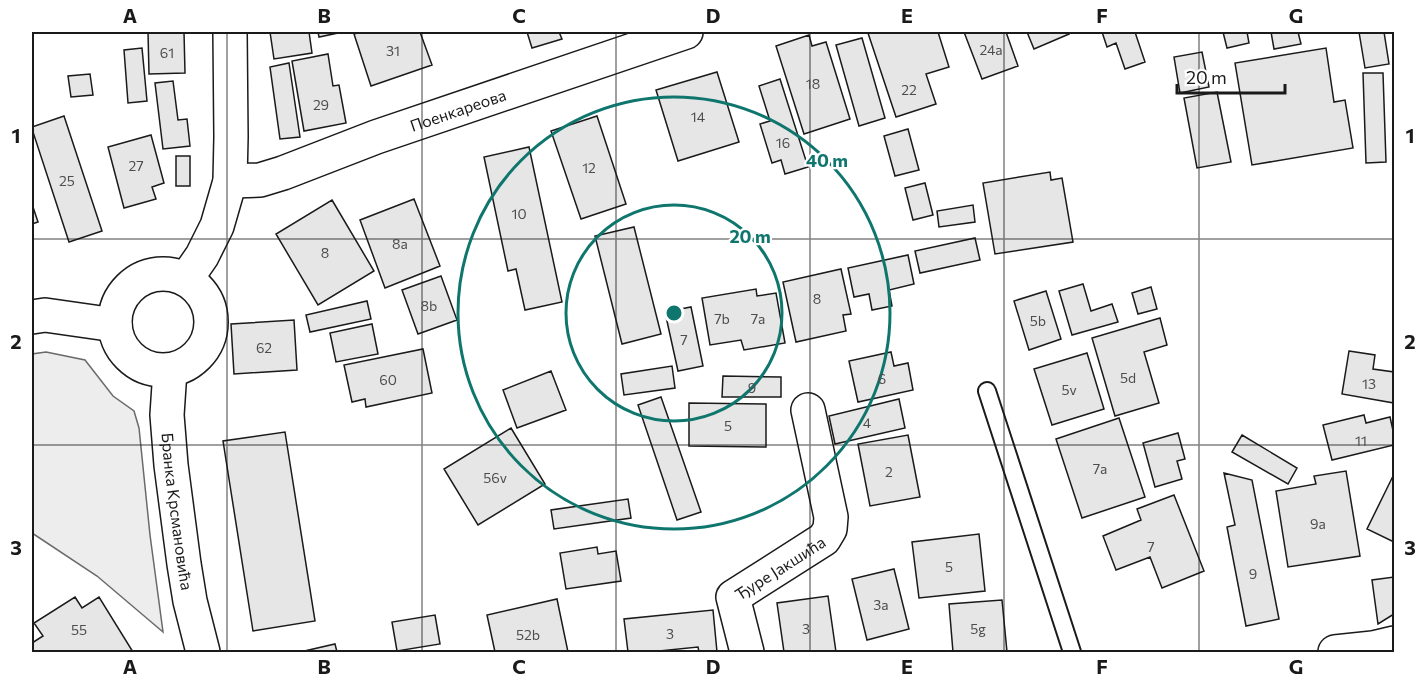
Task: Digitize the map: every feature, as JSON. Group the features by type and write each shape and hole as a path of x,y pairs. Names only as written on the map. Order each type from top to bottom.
{"street":[{"path":"186,279 202,256 217,225 230,181 230,32"},
{"name":"Поенкареова","path":"230,181 260,180 283,173 376,137 686,32"},
{"path":"161,273 186,279 201,292 210,311 209,338 203,350 194,359 170,370 156,370 141,365 123,350 117,338 115,312 120,300 137,281 148,276 161,273"},
{"path":"32,317 45,315 115,325"},
{"name":"Бранка Крсмановића","path":"170,370 167,415 171,465 190,601 203,652"},
{"name":"Ђуре Јакшића","path":"747,652 732,597 824,540 830,529 831,517 808,410"},
{"path":"1335,652 1395,643"}],"lane":[{"path":"987,391 1072,652"}],"shaded area":[{"path":"46,352 85,360 113,396 134,411 139,428 163,632 97,576 32,533 32,354"}],"building":[{"path":"148,32 184,32 185,73 149,74"},
{"path":"270,32 309,32 312,53 274,59"},
{"path":"318,32 337,32 338,33 319,37"},
{"path":"420,32 432,65 371,86 354,34"},
{"path":"527,32 559,32 562,39 532,48"},
{"path":"938,32 949,67 926,74 936,104 896,117 868,33"},
{"path":"964,32 1006,32 1018,66 982,79"},
{"path":"1027,32 1068,32 1069,34 1034,49"},
{"path":"1102,32 1135,32 1145,62 1125,69 1116,43 1107,47"},
{"path":"1223,32 1247,32 1249,43 1227,48"},
{"path":"1271,32 1298,32 1301,44 1274,49"},
{"path":"1359,32 1384,32 1389,64 1365,68"},
{"path":"809,35 812,46 826,42 850,119 804,134 776,46"},
{"path":"862,38 885,118 859,126 836,45"},
{"path":"142,48 147,101 128,103 124,50"},
{"path":"1326,48 1334,102 1345,100 1353,148 1252,165 1235,63"},
{"path":"1202,52 1209,87 1180,93 1174,57"},
{"path":"328,54 333,86 339,85 346,123 304,131 292,61"},
{"path":"289,63 300,137 280,139 270,67"},
{"path":"717,72 739,142 678,161 656,90"},
{"path":"1363,73 1383,73 1386,162 1366,163"},
{"path":"90,74 93,95 71,97 68,76"},
{"path":"780,79 808,167 785,174 781,160 772,163 760,124 770,121 759,86"},
{"path":"173,81 178,120 187,119 190,146 163,149 155,83"},
{"path":"1217,92 1231,162 1197,168 1184,98"},
{"path":"64,116 102,231 69,242 32,129 32,127"},
{"path":"597,116 626,204 581,219 551,131"},
{"path":"908,129 919,170 895,176 884,136"},
{"path":"151,135 164,183 152,187 156,199 124,208 108,147"},
{"path":"529,147 562,302 525,310 516,269 508,271 484,157"},
{"path":"176,156 190,156 190,186 176,186"},
{"path":"1050,172 1051,180 1062,178 1073,242 995,254 983,183"},
{"path":"925,183 933,215 913,220 905,188"},
{"path":"414,199 440,266 385,288 360,220"},
{"path":"332,200 374,271 318,305 276,234"},
{"path":"32,204 38,222 32,224"},
{"path":"973,205 975,222 939,227 937,211"},
{"path":"634,227 661,334 622,344 595,236"},
{"path":"975,238 980,260 920,273 915,251"},
{"path":"908,255 914,284 889,290 892,306 872,310 869,294 854,297 848,268"},
{"path":"841,269 851,314 843,315 846,331 796,342 783,282"},
{"path":"441,276 457,320 418,334 402,290"},
{"path":"1083,284 1091,311 1112,304 1118,322 1072,335 1059,291"},
{"path":"1151,287 1157,309 1138,314 1132,293"},
{"path":"756,289 757,296 776,293 785,343 744,350 741,340 710,345 702,298"},
{"path":"1046,291 1061,339 1029,350 1014,301"},
{"path":"367,301 371,319 310,332 306,315"},
{"path":"691,307 703,366 678,371 665,312"},
{"path":"1160,318 1167,345 1144,352 1159,403 1115,416 1092,338"},
{"path":"294,320 297,370 234,374 231,324"},
{"path":"372,324 378,354 336,362 330,333"},
{"path":"423,349 432,393 366,407 365,399 352,402 344,365"},
{"path":"1349,351 1375,355 1373,369 1394,372 1394,403 1342,394"},
{"path":"891,352 894,366 908,363 913,390 858,402 849,361"},
{"path":"1087,353 1104,409 1052,425 1034,369"},
{"path":"672,366 675,388 624,395 621,374"},
{"path":"551,371 566,410 517,428 503,390"},
{"path":"723,376 781,377 781,397 722,397"},
{"path":"661,397 701,512 677,520 638,405"},
{"path":"899,399 905,428 835,444 829,416"},
{"path":"689,403 766,404 766,447 689,446"},
{"path":"1364,415 1366,423 1390,417 1394,445 1332,460 1323,425"},
{"path":"1119,418 1145,497 1082,518 1056,439"},
{"path":"511,428 545,484 478,525 444,469"},
{"path":"285,432 315,621 253,631 223,441"},
{"path":"1178,433 1185,459 1177,461 1182,479 1155,487 1143,443"},
{"path":"908,435 920,497 870,506 858,444"},
{"path":"1242,435 1297,468 1288,484 1232,452"},
{"path":"1346,471 1360,556 1288,567 1276,491 1316,484 1314,476"},
{"path":"1224,473 1252,480 1279,619 1246,626 1227,527 1235,525"},
{"path":"1394,474 1394,542 1367,529"},
{"path":"1174,495 1204,571 1162,588 1150,557 1116,570 1103,536 1141,520 1137,509"},
{"path":"628,499 631,518 554,529 551,510"},
{"path":"979,534 985,591 919,598 912,542"},
{"path":"597,547 598,554 616,551 621,581 566,589 560,553"},
{"path":"894,569 909,629 867,640 852,579"},
{"path":"1394,577 1394,614 1378,624 1372,580"},
{"path":"828,596 836,652 784,652 777,603"},
{"path":"75,597 82,608 99,597 133,652 34,652 32,643 43,636 34,623"},
{"path":"557,599 568,652 495,652 487,615"},
{"path":"1002,600 1007,652 953,652 949,604"},
{"path":"713,610 717,652 699,652 698,647 628,652 624,619"},
{"path":"435,615 440,644 397,651 392,622"},
{"path":"335,644 337,652 300,652"}]}
